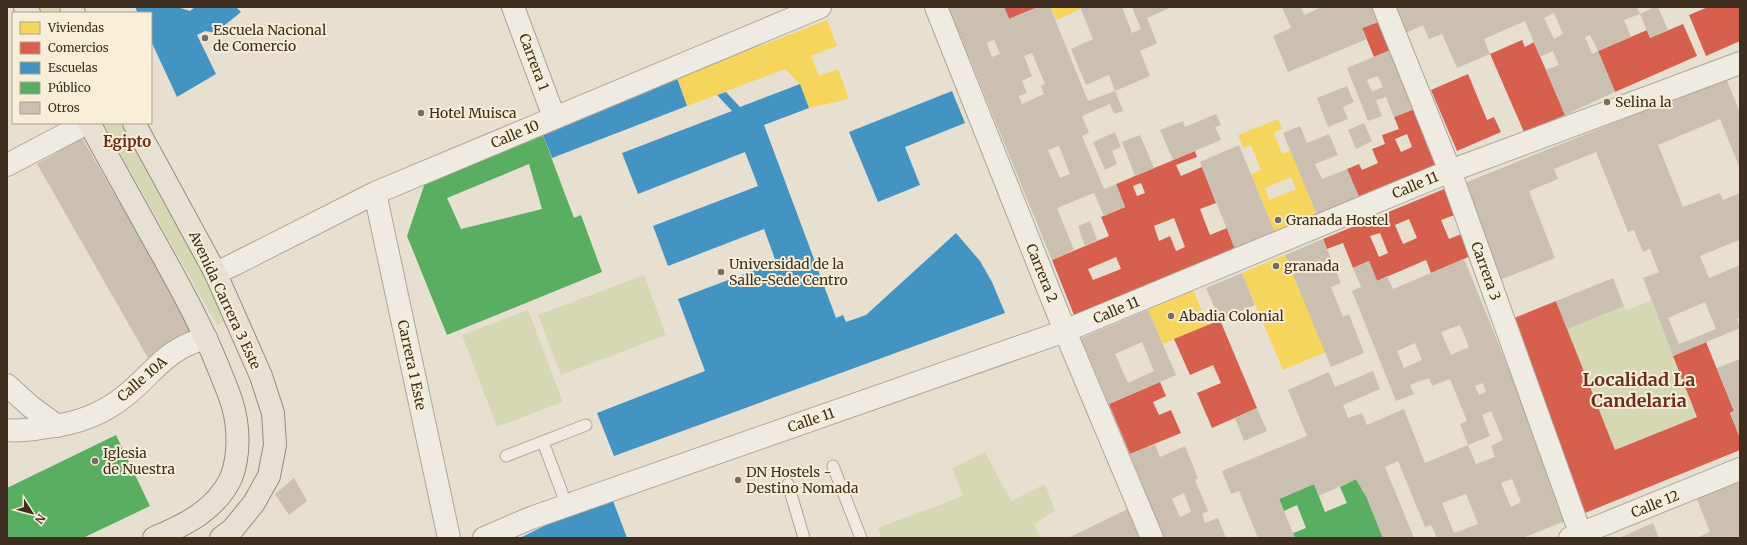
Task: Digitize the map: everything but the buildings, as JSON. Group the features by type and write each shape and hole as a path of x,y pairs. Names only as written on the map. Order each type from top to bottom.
{"main road":[{"path":"89,124 178,284 206,338 233,404 236,422 238,436 237,451 231,477 217,500 199,516 174,530 154,538"},
{"name":"Avenida Carrera 3 Este","path":"135,124 215,272 261,376 273,413 275,445 273,461 264,488 245,515 232,530 222,538"}],"street":[{"name":"Carrera 1","path":"513,7 554,117"},
{"name":"Calle 10","path":"215,272 229,267 375,193 820,7"},
{"name":"Carrera 2","path":"936,7 1065,331 1152,538"},
{"name":"Carrera 3","path":"1384,7 1450,171 1577,537"},
{"name":"Calle 11","path":"484,538 532,518 1065,331 1450,171 1740,63"},
{"path":"7,165 86,124"},
{"name":"Carrera 1 Este","path":"375,193 450,538"},
{"name":"Calle 10A","path":"7,430 35,429 56,426 91,416 109,407 140,383 167,357 188,344 206,338"},
{"path":"7,385 30,406 56,426"},
{"name":"Calle 12","path":"1577,537 1740,469"}],"lane":[{"path":"506,456 586,426"},
{"path":"543,442 566,506"},
{"path":"833,466 861,538"},
{"path":"788,484 804,538"}],"green space":[{"path":"38,7 57,7 60,12 41,12"},
{"path":"104,124 123,124 231,317 217,325"},
{"path":"644,275 666,335 561,375 538,315"},
{"path":"1651,300 1697,417 1615,450 1567,329 1624,306 1626,311"},
{"path":"528,310 563,402 497,427 462,335"},
{"path":"985,452 1011,501 1045,484 1055,511 1034,524 1041,538 882,538 878,528 963,496 952,468"}],"place":[{"name":"Escuela Nacional de Comercio","path":"205,38"},
{"name":"Selina la","path":"1607,102"},
{"name":"Hotel Muisca","path":"421,113"},
{"name":"Granada Hostel","path":"1278,220"},
{"name":"granada","path":"1276,266"},
{"name":"Universidad de la Salle-Sede Centro","path":"721,272"},
{"name":"Abadia Colonial","path":"1171,316"},
{"name":"Iglesia de Nuestra","path":"95,461"},
{"name":"DN Hostels - Destino Nomada","path":"738,480"}],"district":[{"name":"Egipto","path":"127,141"},
{"name":"Localidad La Candelaria","path":"1639,389"}]}
